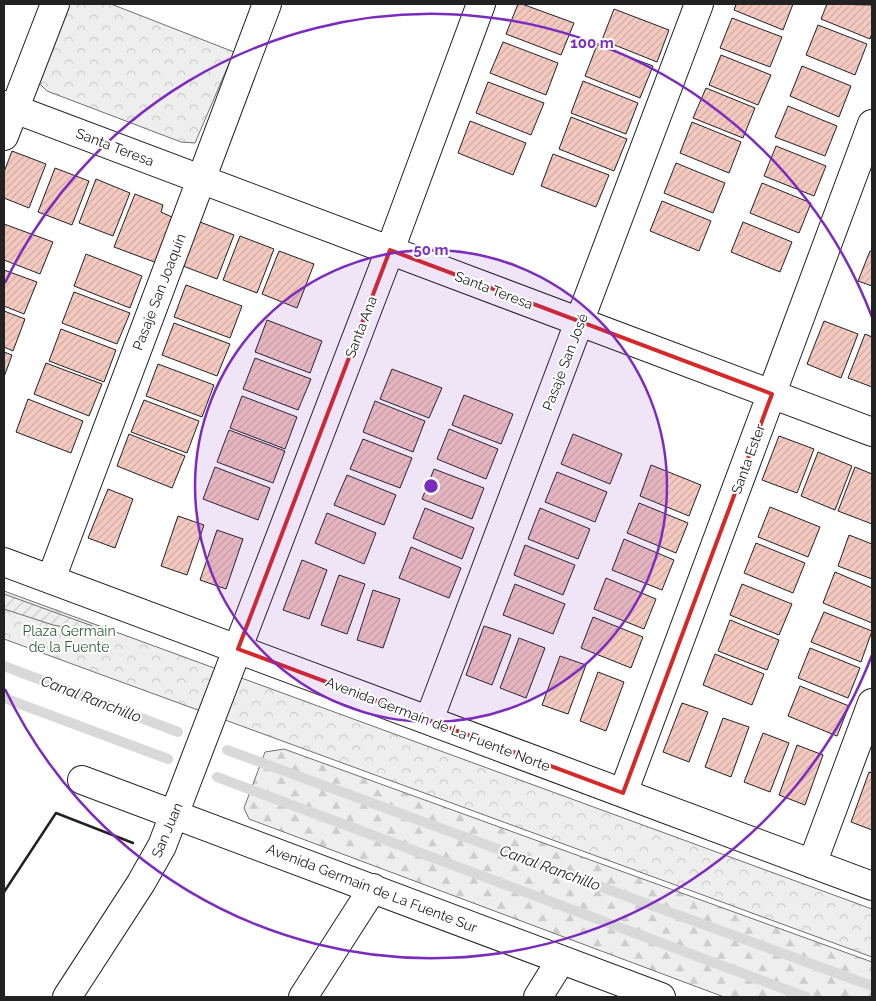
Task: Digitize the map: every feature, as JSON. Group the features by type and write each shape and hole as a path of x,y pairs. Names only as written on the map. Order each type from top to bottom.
{"street":[{"path":"4,136 9,107 54,4"},
{"name":"Pasaje San Joaquín","path":"51,579 267,4"},
{"name":"Santa Ana","path":"238,649 390,250 481,4"},
{"name":"Pasaje San José","path":"429,720 699,4"},
{"name":"Santa Teresa","path":"9,107 872,432"},
{"name":"Santa Ester","path":"623,793 872,124"},
{"name":"Avenida Germaín de La Fuente Norte","path":"4,562 872,886"},
{"name":"San Juan","path":"68,997 152,866 162,846 238,649"},
{"path":"812,864 872,703"},
{"name":"Avenida Germaín de La Fuente Sur","path":"82,780 661,997"},
{"path":"303,997 373,888"},
{"path":"538,997 561,960"}],"highlighted area":[{"path":"390,250 772,394 623,793 238,649"}],"green space":[{"path":"65,4 111,4 234,52 195,143 181,142 47,91 37,81"},
{"name":"Plaza Germain de la Fuente","path":"4,591 872,909 872,957 4,639"},
{"path":"4,594 109,632 108,635 53,625 4,609"},
{"path":"284,749 872,962 872,997 724,997 249,819 244,808 265,752"}],"building":[{"path":"518,4 574,23 561,55 506,34"},
{"path":"736,4 793,4 783,30 734,10"},
{"path":"827,4 872,5 872,33 870,39 821,19"},
{"path":"614,9 669,30 657,62 602,40"},
{"path":"732,18 782,37 770,67 720,48"},
{"path":"818,25 867,44 855,75 806,55"},
{"path":"503,42 558,63 546,95 490,73"},
{"path":"597,45 653,66 640,98 585,76"},
{"path":"721,55 771,75 758,105 709,85"},
{"path":"802,66 851,86 839,117 790,96"},
{"path":"583,81 638,103 626,134 571,113"},
{"path":"488,82 544,103 531,135 476,113"},
{"path":"706,88 755,108 743,138 693,118"},
{"path":"788,106 837,126 825,156 775,137"},
{"path":"571,117 627,139 614,171 559,149"},
{"path":"470,121 526,143 513,175 458,153"},
{"path":"692,122 741,142 729,173 680,153"},
{"path":"776,146 826,166 814,196 764,176"},
{"path":"12,151 46,164 29,208 4,198 4,172"},
{"path":"553,154 609,175 596,207 541,186"},
{"path":"676,163 725,183 713,213 664,193"},
{"path":"55,168 89,181 72,225 38,212"},
{"path":"96,179 130,193 113,236 79,223"},
{"path":"762,183 811,203 799,233 750,213"},
{"path":"135,194 163,205 161,212 174,218 157,263 114,247"},
{"path":"662,201 711,221 699,251 650,231"},
{"path":"200,222 234,235 217,279 183,266"},
{"path":"743,222 792,242 780,272 731,252"},
{"path":"4,224 53,242 40,274 4,260"},
{"path":"240,236 274,249 257,293 223,280"},
{"path":"279,251 314,264 297,308 262,294"},
{"path":"870,251 872,251 872,286 858,281"},
{"path":"86,254 142,276 130,308 74,286"},
{"path":"4,270 37,282 24,314 4,306"},
{"path":"186,285 242,306 230,338 174,317"},
{"path":"74,292 130,313 117,344 62,323"},
{"path":"4,311 25,319 13,351 4,347"},
{"path":"267,320 322,341 310,373 255,352"},
{"path":"824,321 858,334 841,378 807,364"},
{"path":"174,323 230,344 217,376 162,355"},
{"path":"61,329 116,350 104,382 49,361"},
{"path":"865,334 872,337 872,387 848,378"},
{"path":"4,352 12,355 4,377"},
{"path":"255,358 311,379 298,410 243,389"},
{"path":"46,363 102,384 89,416 34,394"},
{"path":"158,364 214,385 202,417 146,396"},
{"path":"392,369 442,388 429,418 380,399"},
{"path":"464,395 513,414 501,444 452,425"},
{"path":"242,396 297,417 285,449 230,428"},
{"path":"28,399 83,421 71,453 16,432"},
{"path":"144,400 199,421 187,453 131,432"},
{"path":"375,401 425,421 413,452 363,432"},
{"path":"449,429 498,449 486,479 437,459"},
{"path":"229,430 285,451 273,483 217,462"},
{"path":"129,434 185,456 172,488 117,466"},
{"path":"573,434 622,454 610,484 561,464"},
{"path":"779,436 814,449 797,493 762,480"},
{"path":"363,439 412,458 400,488 350,469"},
{"path":"818,452 852,466 835,510 801,496"},
{"path":"651,465 701,485 689,516 640,496"},
{"path":"215,467 270,488 258,520 203,499"},
{"path":"855,467 872,474 872,524 838,511"},
{"path":"434,469 484,488 472,519 422,499"},
{"path":"557,472 607,492 595,522 545,502"},
{"path":"347,475 396,495 384,525 334,505"},
{"path":"108,489 133,499 115,548 88,538"},
{"path":"639,503 688,523 676,553 627,533"},
{"path":"770,507 820,527 808,557 758,537"},
{"path":"425,508 474,528 462,559 413,538"},
{"path":"540,508 590,529 578,559 528,539"},
{"path":"327,513 376,533 364,564 315,543"},
{"path":"178,516 204,525 187,575 161,566"},
{"path":"217,530 243,539 226,589 200,580"},
{"path":"849,535 872,544 872,579 838,566"},
{"path":"624,539 674,560 662,590 612,570"},
{"path":"756,543 805,563 793,593 744,573"},
{"path":"525,545 575,565 563,595 514,575"},
{"path":"411,547 461,568 449,598 399,578"},
{"path":"302,560 327,570 309,619 283,610"},
{"path":"835,572 872,588 872,623 823,603"},
{"path":"339,575 365,584 347,634 321,625"},
{"path":"606,578 656,599 644,629 594,609"},
{"path":"515,584 565,604 553,634 503,615"},
{"path":"742,584 792,604 779,635 730,615"},
{"path":"373,590 400,599 383,648 357,640"},
{"path":"824,612 872,631 861,662 811,642"},
{"path":"593,617 643,637 631,668 581,648"},
{"path":"730,620 779,640 767,670 718,651"},
{"path":"484,626 511,635 492,685 466,675"},
{"path":"519,638 545,648 526,698 500,688"},
{"path":"810,648 860,668 848,698 798,678"},
{"path":"715,654 764,674 752,705 703,685"},
{"path":"560,656 586,665 568,714 542,705"},
{"path":"598,672 624,682 606,731 580,721"},
{"path":"800,686 849,706 837,736 788,716"},
{"path":"682,703 708,712 689,762 663,752"},
{"path":"723,718 749,727 731,777 705,767"},
{"path":"763,733 789,743 770,792 744,782"},
{"path":"797,745 823,755 805,805 779,795"},
{"path":"869,772 872,773 872,830 851,822"}],"waterway":[{"name":"Canal Ranchillo","path":"4,666 178,732"},
{"path":"4,698 168,759"},
{"name":"Canal Ranchillo","path":"227,750 872,986"},
{"path":"217,777 806,997"}],"wall":[{"path":"4,892 56,813 133,843"}]}
